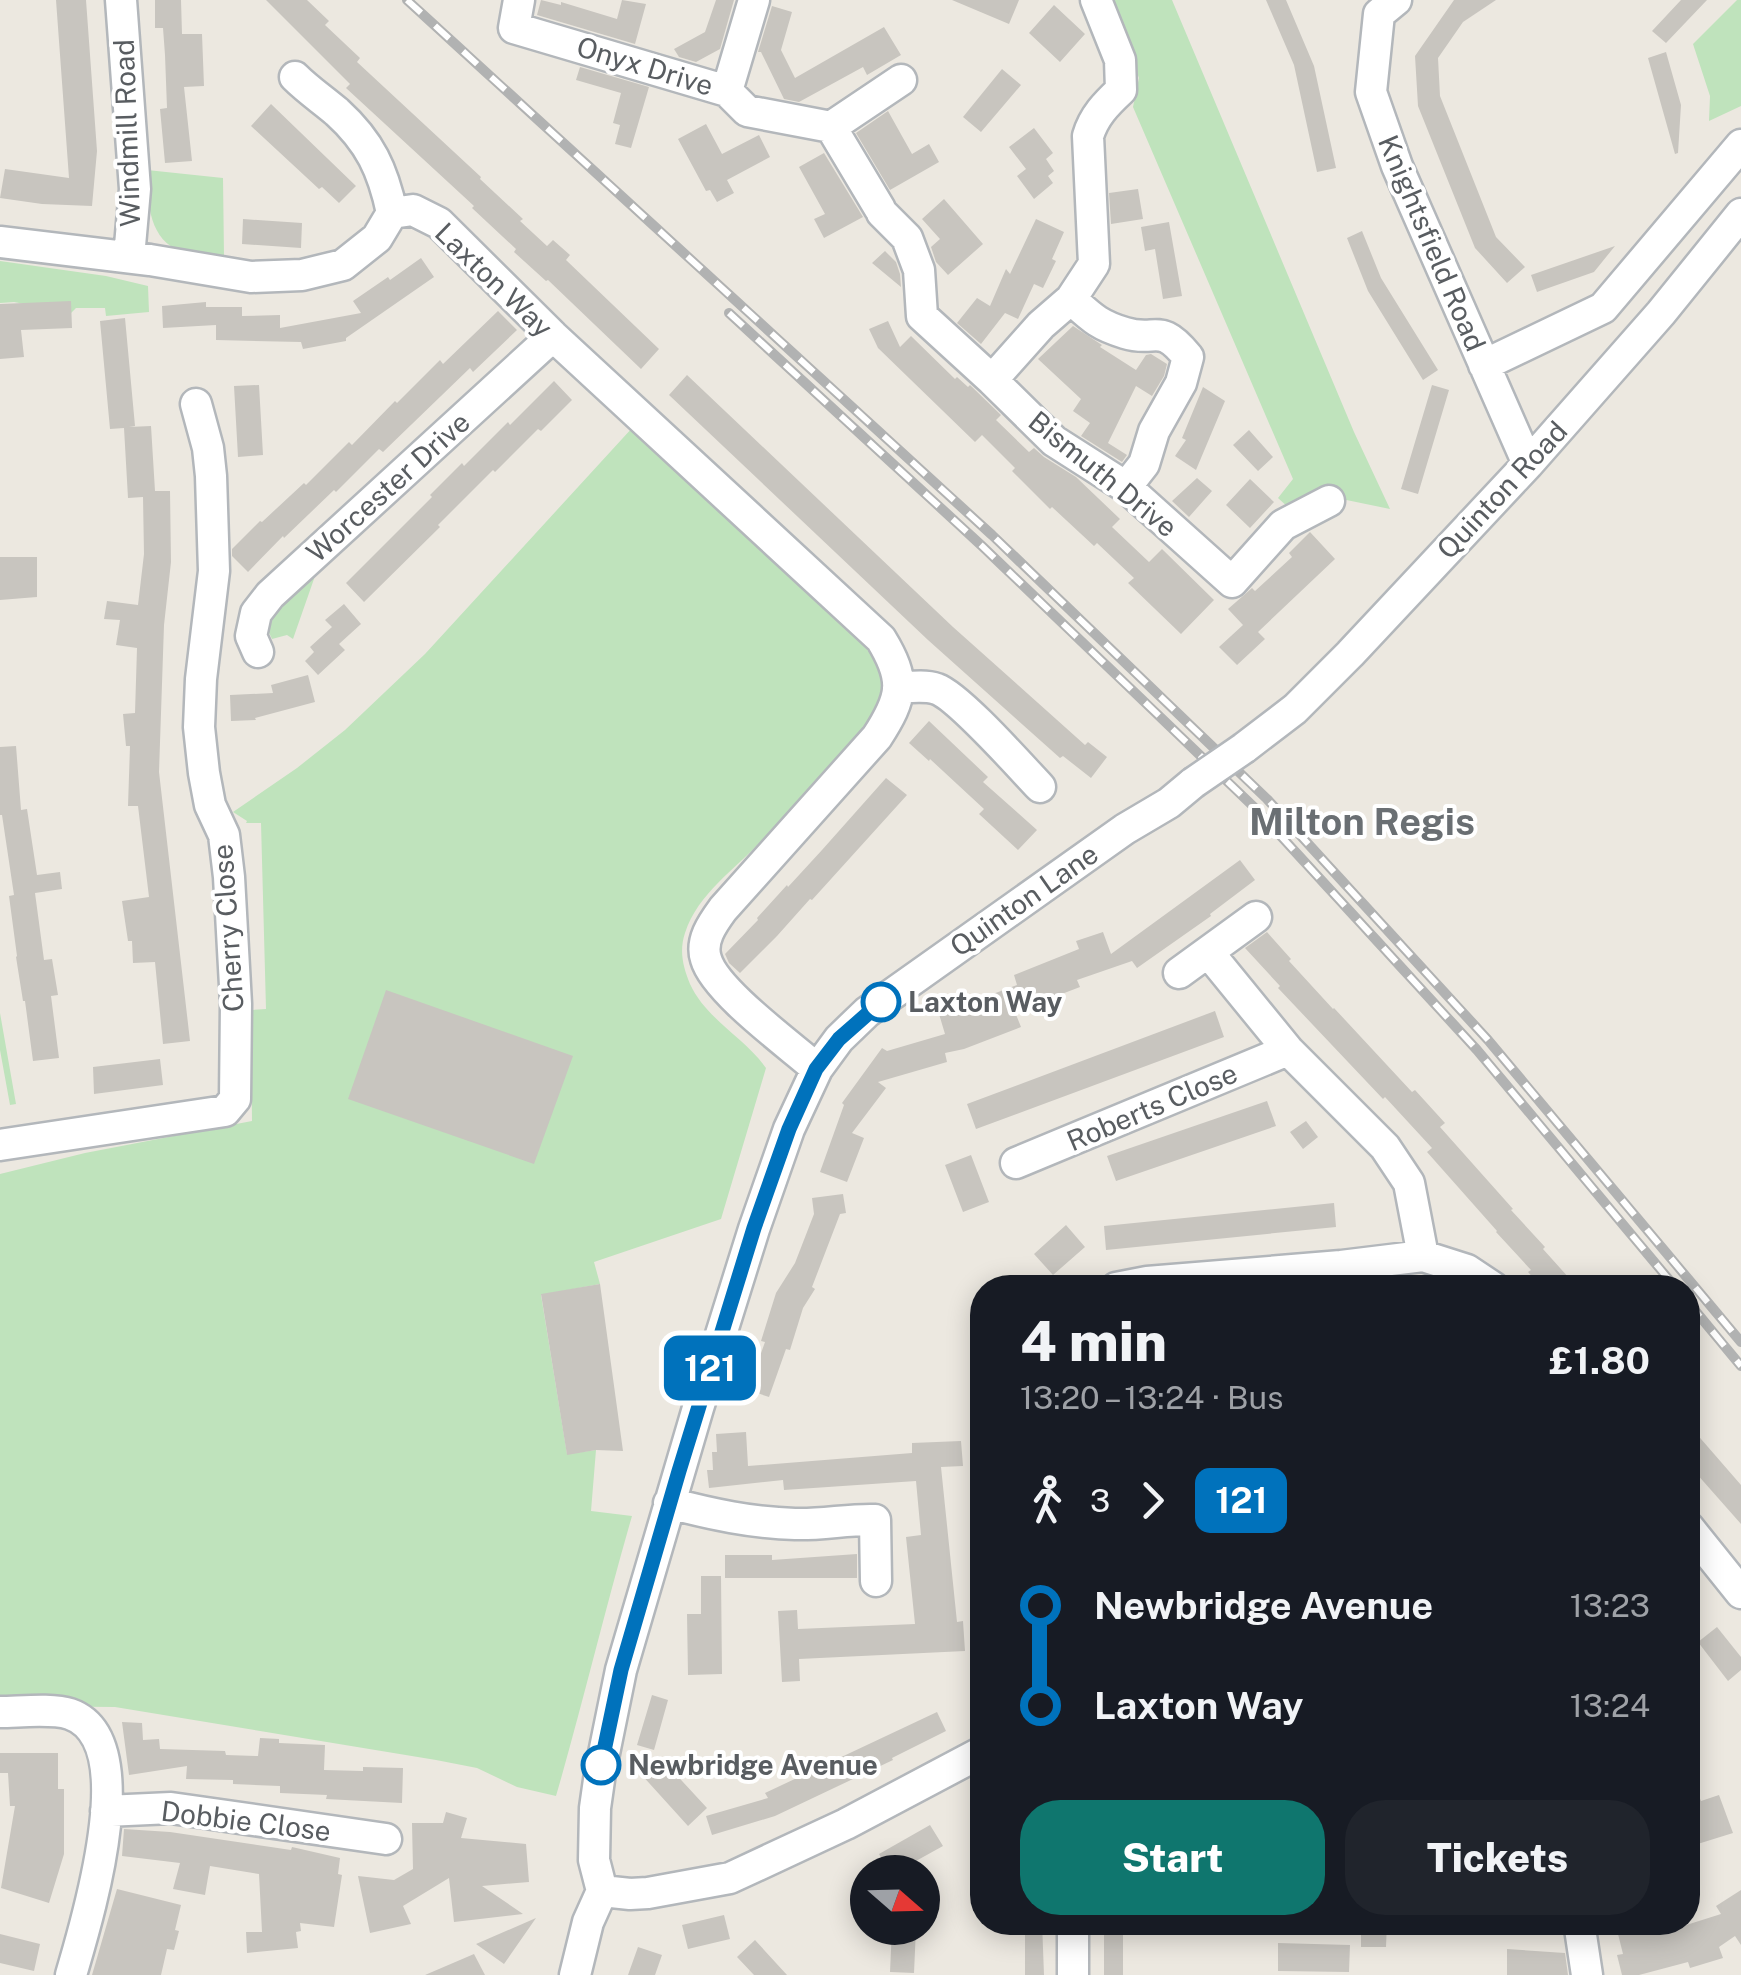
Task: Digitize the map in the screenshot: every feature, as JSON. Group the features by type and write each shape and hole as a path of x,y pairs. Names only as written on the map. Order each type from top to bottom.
{"street":[{"name":"Windmill Road","path":"0,242 129,257 134,190 121,0"},
{"name":"Onyx Drive","path":"518,0 514,28 727,91 748,111 831,128"},
{"path":"727,91 754,0"},
{"path":"992,380 1072,298 1094,264 1088,136 1099,112 1121,90 1120,60 1096,0"},
{"name":"Knightsfield Road","path":"1388,7 1371,92 1397,166 1528,464"},
{"path":"129,257 251,276 302,276 343,265 376,238 392,213 385,182 364,141 295,77"},
{"path":"831,128 902,80"},
{"name":"Bismuth Drive","path":"831,128 881,211 907,238 919,270 922,316 1054,440 1126,487 1232,582 1283,525 1329,501"},
{"path":"1484,365 1603,308 1735,142"},
{"name":"Laxton Way","path":"392,213 413,210 439,223 553,336 881,639 894,660 898,688"},
{"name":"Quinton Road","path":"1244,748 1295,709 1336,668 1528,464 1661,313 1741,214"},
{"path":"1072,298 1096,322 1130,335 1160,334 1176,343 1188,357 1181,383 1154,431 1144,464 1126,487"},
{"name":"Worcester Drive","path":"258,652 251,636 256,613 270,595 553,336"},
{"name":"Cherry Close","path":"1,1136 225,1111 234,1098 236,1004 229,876 224,836 210,805 200,728 214,540 208,448 196,404"},
{"path":"816,1069 732,996 706,959 706,936 723,910 877,737 895,706 898,688 934,688 943,692 1039,787"},
{"name":"Quinton Lane","path":"602,1890 593,1841 600,1773 621,1670 754,1228 789,1129 816,1069 866,1012 1244,748"},
{"path":"1179,972 1256,917"},
{"path":"1208,952 1288,1050 1386,1148 1409,1183 1423,1256"},
{"name":"Roberts Close","path":"1016,1164 1288,1050"},
{"path":"1232,1275 1423,1256 1474,1275"},
{"path":"670,1502 716,1516 762,1521 799,1524 875,1520 876,1581"},
{"path":"1700,1544 1741,1594"},
{"path":"0,1712 69,1714 82,1721 98,1743 106,1778 98,1882 71,1975"},
{"path":"575,1975 588,1922 602,1890 648,1893 730,1878 846,1824 970,1758"},
{"name":"Dobbie Close","path":"106,1811 171,1808 386,1839"},
{"path":"1073,1935 1073,1975"},
{"path":"1581,1935 1587,1975"}],"green space":[{"path":"1110,0 1172,0 1390,509 1327,496 1290,509 1278,498 1293,479 1133,107 1139,78"},
{"path":"1741,0 1741,106 1709,121 1710,96 1693,44"},
{"path":"147,170 223,178 224,256 187,252 167,243 151,215"},
{"path":"0,261 148,286 149,312 106,316 105,308 76,308 71,313 0,303"},
{"path":"633,427 855,627 884,670 883,694 875,716 708,894 685,933 684,965 697,996 766,1068 721,1219 594,1262 600,1284 541,1295 567,1454 596,1450 591,1511 632,1516 556,1796 517,1787 477,1768 115,1707 0,1706 0,1174 85,1153 252,1121 251,1010 266,1009 261,823 246,823 233,812 345,730 425,654"},
{"path":"309,570 315,576 293,639 287,635 272,639 264,622"},
{"path":"0,1013 16,1104 10,1105 0,1050"}],"building":[{"path":"56,0 86,0 97,151 92,206 0,198 5,169 69,178"},
{"path":"155,0 181,0 182,34 202,34 204,86 184,87 192,161 165,163 160,109 167,108 165,55 163,28 155,28"},
{"path":"266,0 307,0 329,21 325,25 360,58 357,62 481,177 523,219 520,221 547,246 553,240 570,255 566,260 659,349 641,369 346,88 350,84"},
{"path":"541,0 617,19 622,0 646,4 635,44 537,15"},
{"path":"716,0 734,0 720,49 696,62 679,57 674,49 705,32"},
{"path":"952,0 1019,0 1009,24"},
{"path":"1266,0 1286,0 1314,66 1336,168 1317,172 1294,65"},
{"path":"1454,0 1496,0 1463,22 1438,58 1440,96 1496,237 1525,267 1507,283 1475,248 1418,106 1415,56"},
{"path":"1681,0 1707,0 1666,43 1652,31"},
{"path":"1054,5 1085,34 1060,62 1029,33"},
{"path":"772,6 792,12 781,50 795,78 884,27 901,55 867,75 863,67 799,102 784,99 758,52"},
{"path":"1666,52 1681,105 1675,154 1648,58"},
{"path":"580,67 649,87 631,148 615,144 620,125 613,123 621,93 576,80"},
{"path":"1002,69 1021,85 981,132 963,117"},
{"path":"271,104 356,186 339,203 251,126"},
{"path":"888,111 912,154 929,144 939,162 890,190 856,133"},
{"path":"706,124 722,154 759,135 770,157 727,180 734,193 717,202 710,190 706,191 678,139"},
{"path":"1034,128 1053,153 1046,159 1054,171 1048,176 1053,183 1034,199 1017,176 1026,169 1009,147"},
{"path":"824,153 863,217 824,238 814,219 825,214 799,167"},
{"path":"1138,189 1143,219 1111,224 1109,193"},
{"path":"944,199 983,244 948,275 936,262 931,247 940,239 922,219"},
{"path":"243,219 302,223 301,248 242,244"},
{"path":"1036,219 1064,232 1052,259 1056,261 1043,288 1034,284 1018,319 1005,313 981,344 957,323 977,298 990,306 1006,269 1010,274"},
{"path":"1169,222 1182,296 1163,299 1155,249 1145,251 1141,227"},
{"path":"1362,231 1381,278 1438,370 1423,380 1368,291 1347,238"},
{"path":"1615,246 1594,272 1537,292 1531,275"},
{"path":"885,251 896,262 901,287 872,263"},
{"path":"421,258 434,277 346,341 303,349 301,342 216,340 216,325 163,328 162,306 206,302 206,307 242,307 242,316 280,315 280,328 361,313 353,301"},
{"path":"71,301 72,328 21,330 24,357 0,359 0,304"},
{"path":"498,311 517,330 473,372 470,368 248,572 232,556 232,549 260,521 306,485 349,442 352,445 395,401 440,360 443,364"},
{"path":"125,318 135,426 129,427 151,426 155,491 170,491 171,562 164,625 159,772 190,1041 163,1044 155,962 133,963 122,901 149,897 138,806 128,806 130,746 126,746 123,714 135,713 137,648 116,645 120,620 104,619 107,601 138,605 144,554 143,497 128,498 124,428 110,429 100,321"},
{"path":"888,321 900,347 911,336 955,379 970,385 1001,415 996,420 1029,452 1034,448 1076,477 1120,519 1112,527 1149,562 1162,549 1214,600 1181,634 1128,583 1134,578 1097,543 1094,546 1050,509 982,435 975,442 878,348 869,329"},
{"path":"1073,326 1136,370 1151,354 1167,364 1152,396 1136,386 1108,443 1127,455 1122,462 1081,436 1090,423 1073,411 1081,399 1038,359"},
{"path":"687,375 953,627 1085,745 1088,742 1107,757 1091,778 1063,756 1060,758 928,640 669,395"},
{"path":"554,381 572,400 493,470 364,602 346,583 462,463 464,466"},
{"path":"259,385 263,455 238,457 234,386"},
{"path":"1432,385 1449,390 1418,494 1401,489"},
{"path":"1203,387 1225,401 1196,470 1175,456 1186,440 1182,438"},
{"path":"1249,430 1273,457 1258,471 1233,445"},
{"path":"1197,478 1212,491 1189,517 1172,501"},
{"path":"1250,479 1274,502 1250,528 1226,505"},
{"path":"1310,532 1335,559 1258,632 1265,639 1237,665 1219,647 1243,625 1228,609 1252,588 1255,591 1292,557 1289,553"},
{"path":"0,557 37,557 37,597 0,600"},
{"path":"344,604 361,624 339,644 345,650 318,675 305,661 314,652 310,647 332,627 325,620"},
{"path":"308,675 315,702 256,720 231,721 230,695 273,693 271,685"},
{"path":"929,721 988,777 983,782 1037,830 1018,850 979,814 984,809 909,743"},
{"path":"16,746 21,810 27,809 37,875 60,872 62,889 35,893 44,960 52,959 58,995 51,996 59,1058 33,1061 9,896 14,895 0,815 0,747"},
{"path":"886,778 907,795 740,973 725,954"},
{"path":"1240,860 1255,880 1137,968 1132,961 1077,980 1080,987 1015,1012 1021,1027 945,1053 947,1062 878,1082 886,1088 852,1133 864,1138 847,1182 820,1172 842,1103 882,1048 887,1051 945,1034 939,1014 967,1007 966,1004 1017,985 1014,975 1079,949 1076,941 1103,932 1111,954"},
{"path":"1267,932 1333,1009 1445,1123 1440,1127 1566,1275 1531,1275 1531,1270 1427,1152 1432,1148 1278,988 1245,948"},
{"path":"386,990 573,1056 534,1164 348,1099"},
{"path":"1215,1011 1224,1037 976,1129 967,1104"},
{"path":"160,1059 163,1085 94,1094 93,1067"},
{"path":"1267,1101 1276,1126 1116,1181 1107,1156"},
{"path":"1306,1121 1318,1137 1303,1149 1290,1132"},
{"path":"971,1155 989,1202 963,1212 945,1165"},
{"path":"843,1194 846,1213 840,1214 812,1287 815,1289 803,1308 769,1397 748,1390 765,1342 761,1341 776,1293 795,1263 814,1214 812,1198"},
{"path":"1334,1203 1336,1227 1106,1250 1104,1226"},
{"path":"1066,1225 1085,1247 1053,1275 1034,1254"},
{"path":"600,1284 623,1451 567,1455 541,1294"},
{"path":"746,1432 748,1466 912,1453 912,1443 961,1441 963,1466 941,1467 957,1622 963,1621 965,1651 799,1659 800,1681 782,1682 778,1611 797,1610 798,1629 915,1624 906,1537 921,1535 916,1481 784,1490 783,1480 709,1488 707,1470 713,1470 716,1434"},
{"path":"1700,1438 1741,1485 1741,1524 1700,1478"},
{"path":"857,1554 857,1578 725,1578 725,1555 772,1555 772,1560"},
{"path":"701,1576 721,1576 722,1674 688,1675 687,1614 701,1614"},
{"path":"1717,1627 1741,1657 1741,1670 1728,1681 1700,1640"},
{"path":"652,1695 668,1700 654,1750 637,1745"},
{"path":"937,1712 946,1731 893,1760 775,1816 712,1835 706,1816 768,1798 765,1793"},
{"path":"122,1722 142,1723 143,1740 159,1739 160,1749 258,1756 260,1738 325,1745 324,1770 403,1768 402,1803 326,1799 327,1795 280,1793 280,1786 186,1779 187,1766 129,1775"},
{"path":"0,1753 58,1753 58,1789 64,1789 64,1854 49,1903 1,1888 15,1806 10,1806 8,1773 0,1773"},
{"path":"659,1756 707,1808 688,1826 640,1773"},
{"path":"1719,1795 1733,1833 1700,1843 1700,1799"},
{"path":"446,1812 467,1818 461,1838 526,1844 529,1882 482,1886 523,1914 454,1922 449,1878 403,1906 411,1924 370,1933 358,1876 394,1880 413,1869 412,1823 443,1823"},
{"path":"930,1825 943,1846 927,1855 879,1854"},
{"path":"124,1829 291,1850 292,1847 340,1858 338,1874 342,1875 334,1927 300,1923 301,1931 296,1932 298,1948 247,1953 246,1932 262,1932 259,1874 210,1866 205,1895 173,1889 180,1863 122,1856"},
{"path":"117,1889 181,1905 174,1950 167,1949 161,1975 92,1975"},
{"path":"1741,1890 1741,1945 1735,1936 1719,1947 1723,1958 1690,1968 1688,1962 1639,1975 1622,1975 1617,1955 1623,1954 1618,1935 1700,1935 1700,1921 1721,1914 1716,1906"},
{"path":"724,1915 730,1939 688,1949 682,1925"},
{"path":"536,1918 504,1964 476,1944"},
{"path":"0,1934 40,1944 34,1971 0,1963"},
{"path":"1025,1935 1042,1935 1044,1975 1025,1975"},
{"path":"1104,1935 1123,1935 1123,1975 1104,1975"},
{"path":"1361,1935 1386,1935 1386,1947 1361,1947"},
{"path":"755,1940 787,1975 754,1975 737,1957"},
{"path":"1278,1943 1350,1945 1349,1972 1278,1971"},
{"path":"891,1945 915,1945 914,1973 890,1972"},
{"path":"638,1947 662,1955 655,1975 628,1975"},
{"path":"1507,1949 1565,1953 1568,1975 1507,1975"},
{"path":"474,1954 485,1975 425,1975"}],"railway":[{"path":"407,0 992,535 1267,799 1488,1040 1685,1275"},
{"path":"729,313 982,546 1256,809 1477,1050 1665,1275"},
{"path":"1700,1293 1741,1342"},
{"path":"1700,1316 1741,1366"}],"bus line":[{"name":"121","path":"601,1765 621,1670 679,1471 754,1228 789,1129 816,1069 839,1039 881,1002"}],"place":[{"name":"Laxton Way","path":"881,1002"},
{"name":"Newbridge Avenue","path":"601,1765"}],"district":[{"name":"Milton Regis","path":"1362,822"}]}
